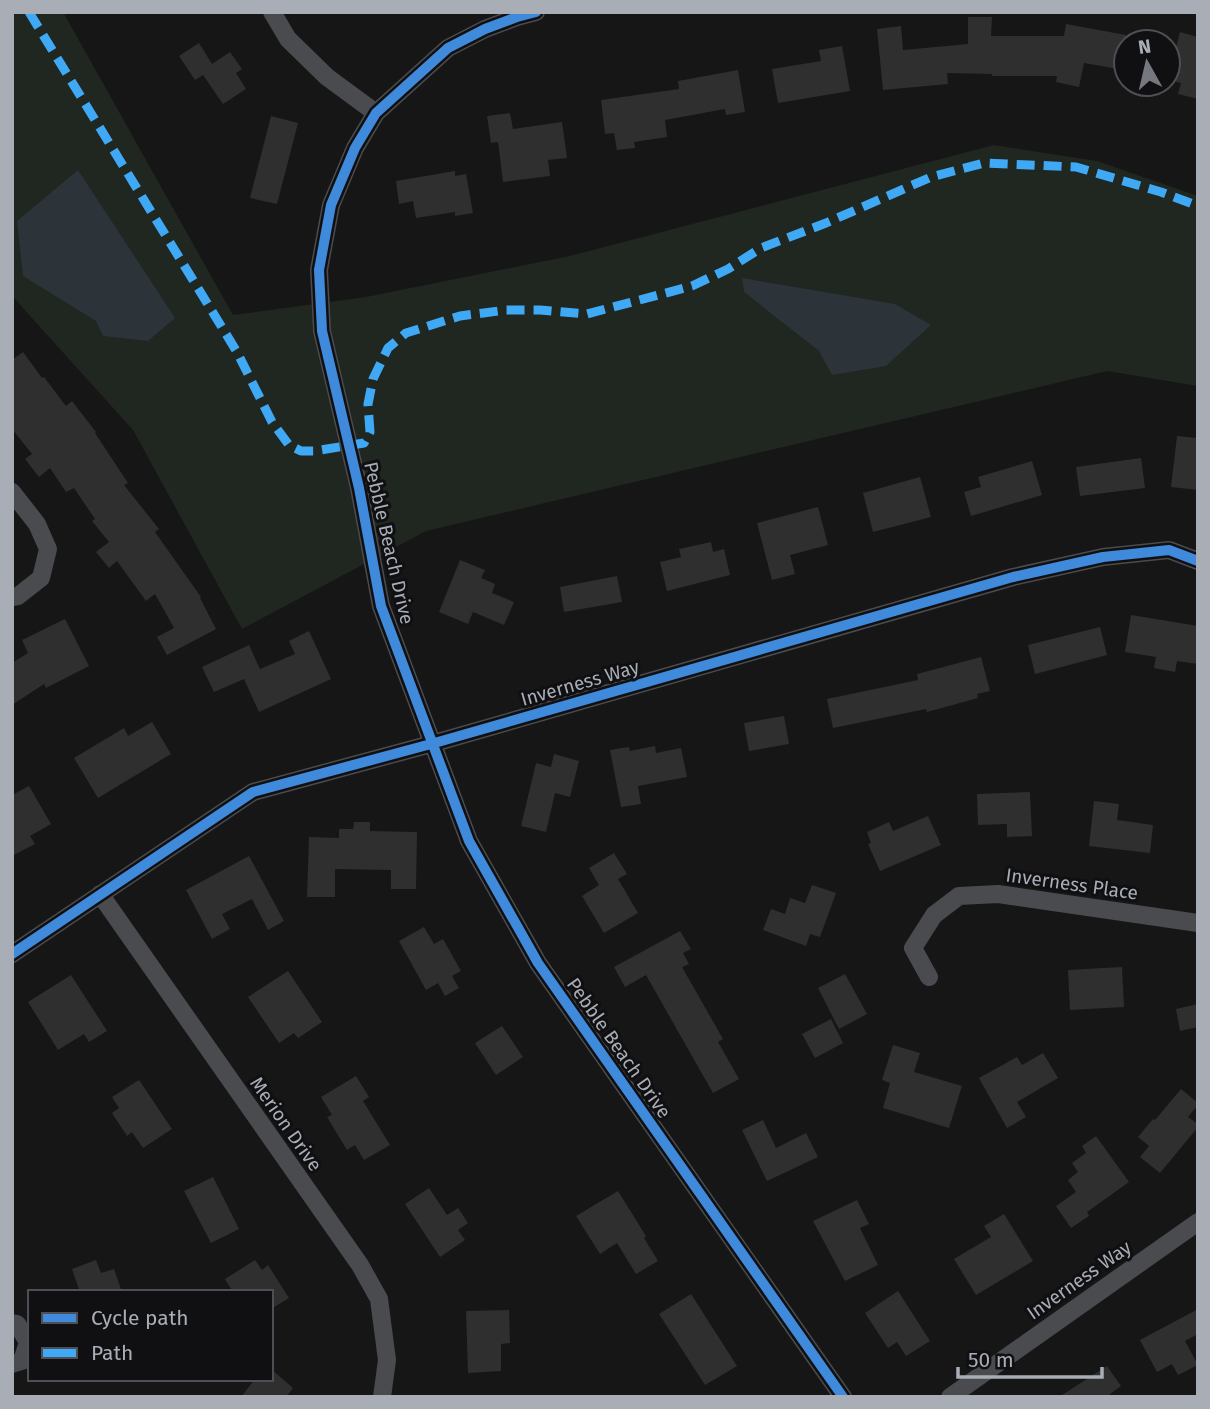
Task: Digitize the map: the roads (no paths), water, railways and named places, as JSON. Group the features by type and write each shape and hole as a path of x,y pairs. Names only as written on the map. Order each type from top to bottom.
{"street":[{"path":"272,12 289,39 327,76 376,113"},
{"name":"Pebble Beach Drive","path":"536,12 485,29 448,48 376,113 355,148 331,205 319,270 322,331 359,488 381,606 469,841 538,964 843,1397"},
{"path":"12,492 37,524 48,549 41,578 18,596 12,597"},
{"name":"Inverness Way","path":"12,954 253,792 1013,578 1103,557 1169,550 1198,561"},
{"name":"Merion Drive","path":"100,894 366,1276 379,1299 387,1360 382,1397"},
{"name":"Inverness Place","path":"929,977 913,948 934,915 959,896 998,894 1198,923"},
{"name":"Inverness Way","path":"950,1397 1198,1222"},
{"path":"12,1323 17,1324 28,1342 22,1361 12,1364"}]}
